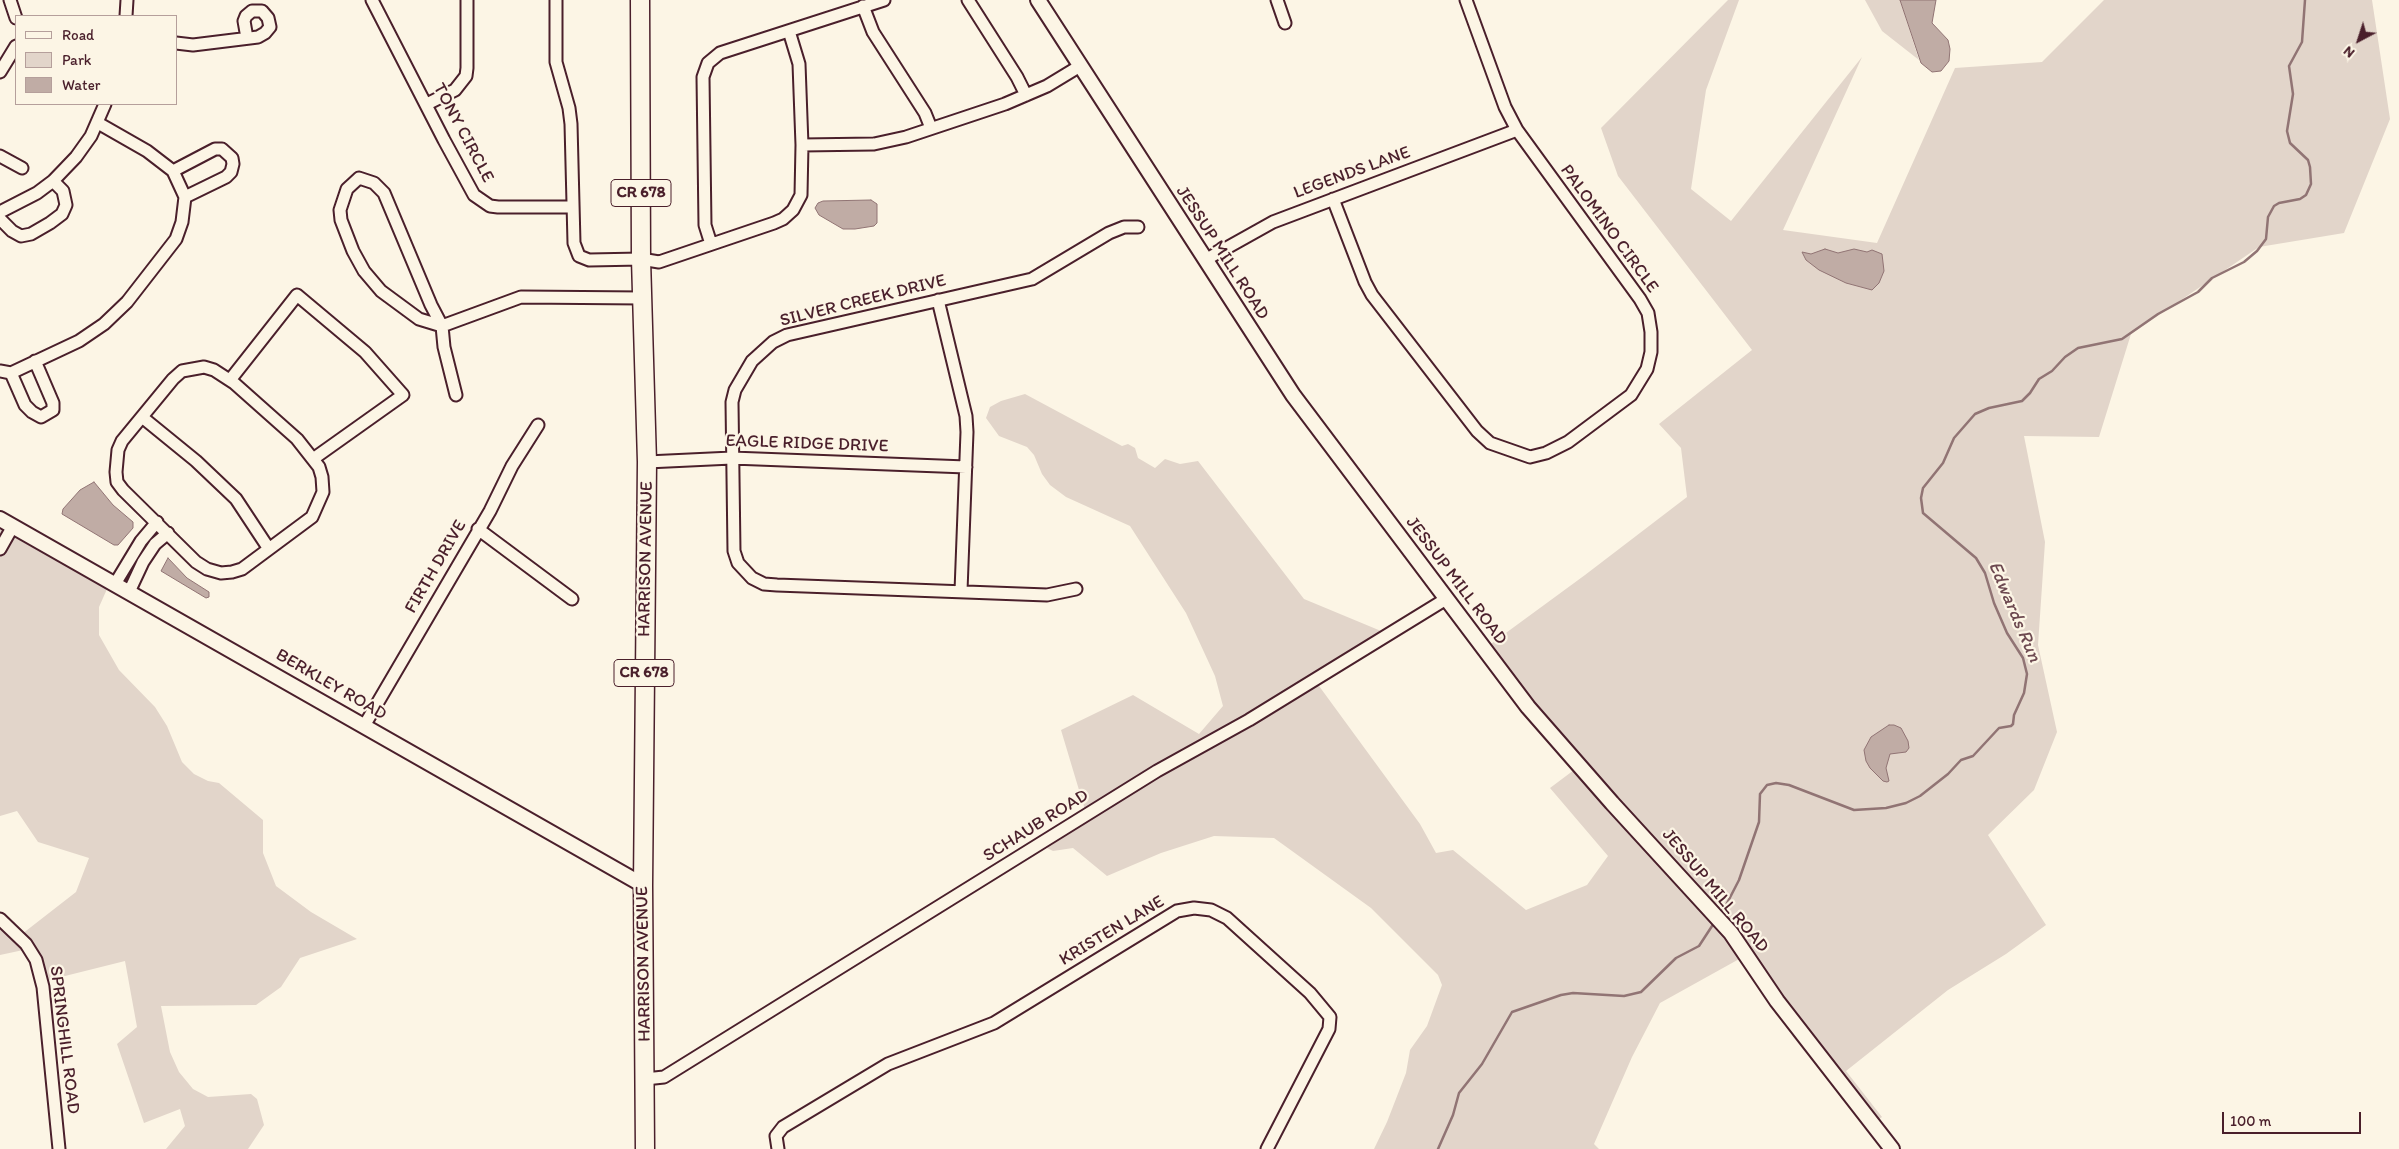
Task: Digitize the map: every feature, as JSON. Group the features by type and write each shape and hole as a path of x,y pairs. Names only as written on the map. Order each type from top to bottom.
{"main road":[{"name":"HARRISON AVENUE","path":"640,0 641,259 647,462 643,884 645,1149"}],"street":[{"path":"10,0 15,15"},
{"path":"126,15 127,0"},
{"name":"TONY CIRCLE","path":"372,0 468,185 482,201 498,207 572,206"},
{"path":"427,104 454,90 466,76 468,68 466,0"},
{"path":"556,0 556,62 569,108 571,124 572,206 575,250 579,256 599,261 641,259 658,262 774,223 793,210 801,194 802,145 798,64 788,31"},
{"path":"711,244 705,225 703,77 705,68 712,58 720,53 884,0"},
{"path":"968,0 1026,95"},
{"name":"JESSUP MILL ROAD","path":"1038,0 1293,395 1446,599 1554,738 1731,933 1777,1000 1892,1149"},
{"path":"1277,0 1285,23"},
{"name":"PALOMINO CIRCLE","path":"1334,199 1365,282 1372,294 1476,431 1490,443 1514,453 1530,457 1546,453 1568,442 1631,395 1647,369 1651,352 1648,312 1517,130 1505,107 1466,0"},
{"path":"863,6 874,32 925,113 931,128"},
{"path":"178,43 193,45 246,38"},
{"path":"0,72 15,48"},
{"path":"802,145 874,144 906,137 1026,95 1080,66"},
{"path":"0,212 29,198 53,181 76,157 98,123 105,105"},
{"path":"35,361 53,403 53,410 41,417 25,405 5,372 79,341 104,324 127,302 176,239 182,222 185,198 173,171 147,151 98,123"},
{"name":"LEGENDS LANE","path":"1205,260 1272,222 1517,130"},
{"path":"173,171 215,149 222,150 232,158 231,172 226,177 185,198"},
{"path":"0,156 22,168"},
{"path":"456,395 444,347 442,326 431,305 384,193 374,183 366,179 360,178 355,180 348,189 340,210 341,220 352,251 380,292 426,322 442,326 521,297 643,298"},
{"path":"0,219 12,231 21,236 31,234 50,223 62,214 66,205 63,191 53,181"},
{"name":"SILVER CREEK DRIVE","path":"1076,589 1047,595 777,585 764,584 752,578 738,563 734,551 732,402 735,390 752,361 773,342 787,335 1032,279 1109,233 1124,227 1138,227"},
{"path":"230,380 297,295 365,352 403,395 313,459"},
{"path":"938,300 966,416 961,591"},
{"path":"204,367 214,370 230,380 297,439 319,467 323,492 312,517 242,569 220,573 207,569 196,562 117,482 118,450 142,417 173,379 182,371 204,367"},
{"path":"142,417 196,461 236,499 269,549"},
{"name":"FIRTH DRIVE","path":"364,726 478,529 512,466 538,425"},
{"name":"EAGLE RIDGE DRIVE","path":"647,462 732,458 966,467"},
{"name":"BERKLEY ROAD","path":"0,519 643,884"},
{"path":"115,584 141,541 157,522"},
{"path":"0,549 13,526"},
{"path":"478,529 572,599"},
{"path":"129,592 143,562 155,544 168,533"},
{"name":"SCHAUB ROAD","path":"645,1080 664,1077 1150,776 1249,720 1446,599"},
{"name":"KRISTEN LANE","path":"778,1149 776,1136 783,1127 888,1064 989,1025 1177,911 1194,908 1211,910 1227,918 1310,993 1329,1014 1330,1026 1267,1149"},
{"name":"SPRINGHILL ROAD","path":"0,919 26,944 36,960 43,987 59,1149"}],"green space":[{"path":"1728,0 1739,0 1706,90 1691,189 1731,221 1862,57 1783,230 1877,243 1955,68 2042,62 2104,0 2372,0 2390,119 2344,233 2259,247 2131,334 2099,437 2024,436 2045,542 2038,645 2057,732 2034,790 1988,835 2046,925 2006,954 1948,990 1846,1071 1882,1117 1879,1119 1866,1104 1859,1110 1851,1110 1794,1038 1741,958 1660,1003 1632,1057 1594,1144 1599,1149 1374,1149 1387,1122 1406,1073 1410,1050 1427,1026 1442,985 1438,975 1371,908 1274,838 1214,836 1161,853 1107,876 1073,848 1053,851 1047,848 1091,820 1085,810 1061,730 1133,695 1199,734 1223,706 1215,676 1186,613 1130,526 1066,497 1050,485 1042,474 1034,455 1027,447 999,436 986,418 990,407 1001,401 1025,394 1122,446 1128,444 1135,448 1138,458 1155,468 1165,459 1180,464 1198,461 1304,599 1381,631 1311,675 1420,824 1436,853 1453,850 1526,910 1587,885 1608,856 1550,788 1574,770 1484,649 1687,497 1681,448 1659,424 1752,350 1618,176 1601,128"},
{"path":"1865,0 1900,0 1919,60 1882,31"},
{"path":"0,529 107,589 99,607 99,635 119,670 155,707 167,726 182,762 194,774 208,781 219,783 263,820 263,853 276,886 311,912 357,939 300,958 281,987 256,1005 161,1006 170,1052 179,1072 193,1089 208,1097 251,1094 257,1099 264,1125 248,1149 166,1149 185,1126 180,1109 144,1123 117,1044 137,1027 125,961 45,981 28,949 0,955 0,927 22,934 76,892 89,858 38,842 17,811 0,816"}],"water":[{"path":"1900,0 1936,0 1932,23 1948,40 1950,49 1949,61 1941,71 1932,72 1921,63"},
{"path":"871,200 877,204 877,223 874,226 855,229 843,229 819,215 815,208 818,203 823,201"},
{"path":"1825,249 1838,253 1854,249 1867,252 1872,250 1882,254 1884,271 1879,283 1872,290 1846,283 1819,270 1806,260 1802,252 1811,254"},
{"path":"94,482 113,505 133,522 133,528 118,545 114,545 62,514 63,509 80,490"},
{"path":"168,558 187,578 209,592 209,597 206,598 161,571"},
{"path":"1889,725 1901,728 1908,741 1909,748 1906,752 1890,754 1886,768 1889,781 1887,782 1883,781 1870,768 1866,761 1864,750 1871,737"}],"waterway":[{"name":"Edwards Run","path":"1721,915 1739,880 1759,822 1760,794 1767,785 1776,783 1789,785 1854,810 1886,808 1906,803 1920,796 1948,774 1961,760 1973,756 1999,728 2013,724 2014,715 2024,693 2027,674 2023,658 2007,633 1994,603 1985,573 1976,558 1923,513 1921,498 1923,488 1943,463 1954,438 1975,414 1989,408 2022,401 2039,379 2052,371 2065,357 2078,348 2122,339 2158,314 2198,292 2212,278 2244,262 2257,251 2266,239 2268,217 2274,206 2279,203 2300,199 2306,195 2311,184 2308,160 2290,143 2287,131 2293,94 2289,66 2302,42 2305,0"},
{"name":"Edwards Run","path":"1438,1149 1453,1115 1459,1093 1482,1064 1512,1012 1561,995 1573,993 1624,996 1641,992 1676,958 1699,946 1714,923"}]}
